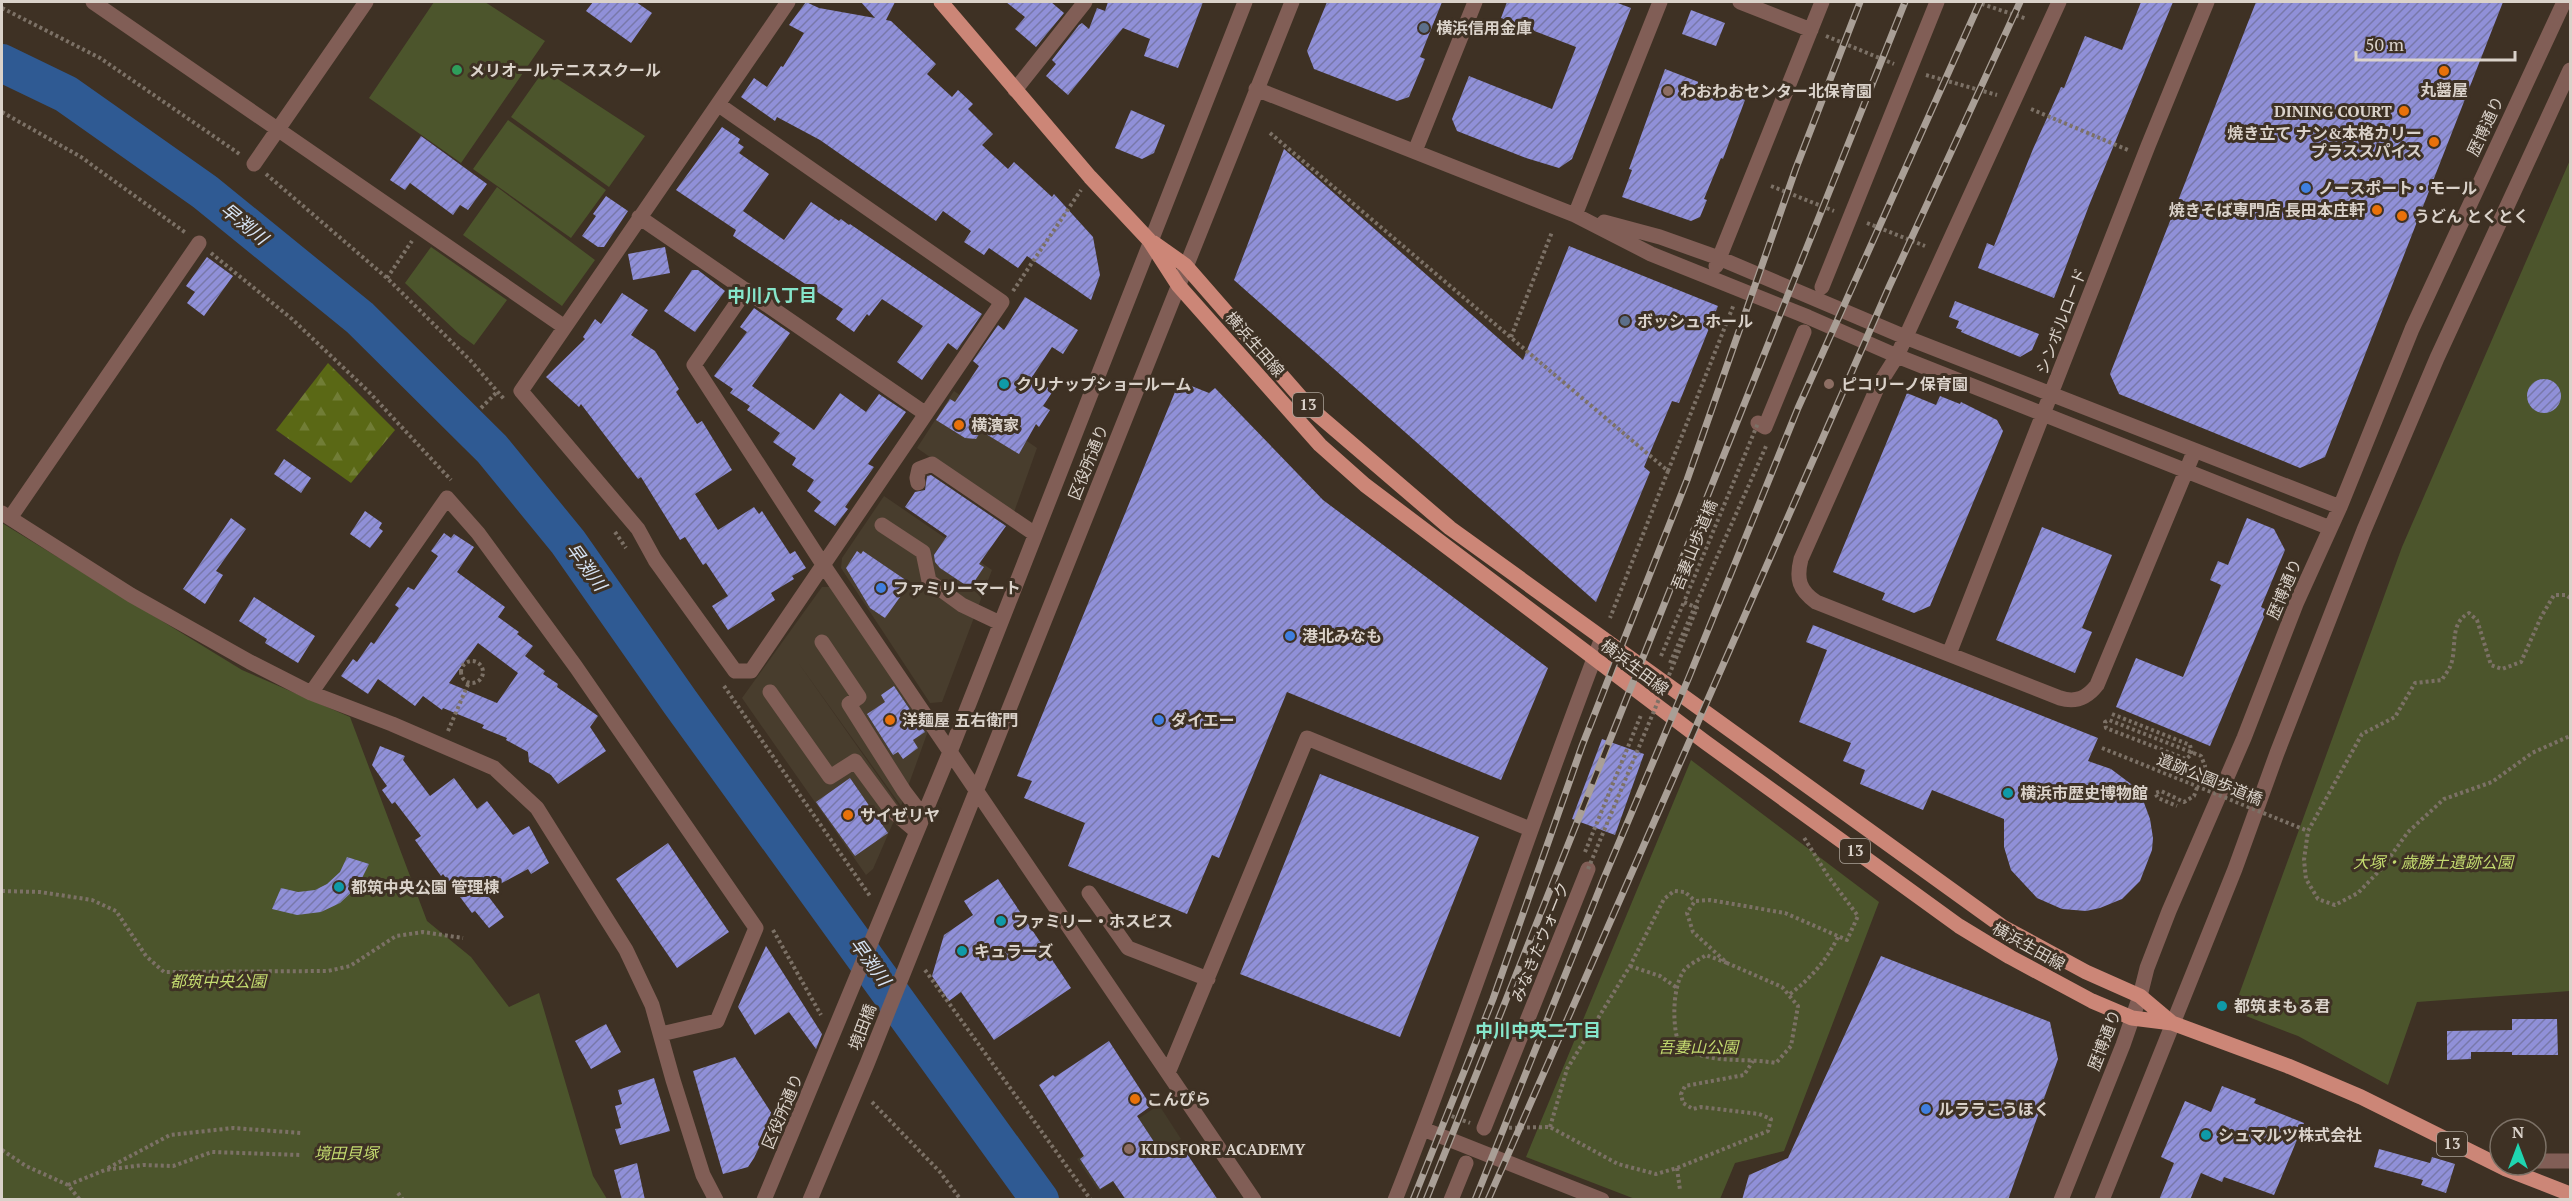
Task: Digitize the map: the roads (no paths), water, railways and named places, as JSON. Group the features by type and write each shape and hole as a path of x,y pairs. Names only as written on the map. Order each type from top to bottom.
{"main road":[{"name":"横浜生田線","path":"941,2 1090,177 1149,240 1178,285 1320,445 1365,485 1705,742 1959,926 2091,1001 2132,1018 2172,1023 2288,1066 2361,1097 2488,1160"},
{"name":"横浜生田線","path":"1149,240 1185,264 1310,408 1450,528 2003,927 2086,972 2140,996 2172,1023"},
{"name":"横浜生田線","path":"2527,1177 2571,1194"}],"street":[{"path":"93,2 563,326"},
{"path":"254,164 366,2"},
{"path":"719,105 1002,302 822,563 751,671 735,671 655,560 638,529 520,391 788,2"},
{"path":"1015,90 1084,2"},
{"name":"区役所通り","path":"882,912 950,752 1149,240 1245,2"},
{"name":"区役所通り","path":"917,936 1292,2"},
{"path":"1415,151 1475,2"},
{"path":"1575,215 1660,2"},
{"path":"1740,2 1811,30"},
{"path":"1711,278 1822,2"},
{"path":"1822,287 1937,2"},
{"path":"2059,2 1897,356 1878,386 1801,558 1798,572 1799,584 1805,594 1816,603 2060,699 2069,701 2089,695 2097,686 2194,452"},
{"name":"シンボルロード","path":"1949,654 2207,2"},
{"name":"歴博通り","path":"2061,1200 2132,1018 2147,968 2169,911 2244,738 2296,604 2340,507 2412,328 2564,2"},
{"path":"2102,1200 2235,869 2277,753 2382,487 2437,358 2571,69"},
{"path":"1256,89 1575,215 1651,254 1897,356 2330,528"},
{"path":"1575,215 1660,237 1719,258 1905,337 2052,393 2194,452 2340,507"},
{"path":"639,217 926,414"},
{"path":"199,243 6,515 131,595 250,662 311,693 494,768 537,807 626,950 652,1005 703,1175 716,1200"},
{"path":"746,290 694,365 822,563 1254,1200"},
{"path":"1761,425 1804,332"},
{"path":"918,483 917,473 920,469 932,464 1035,534"},
{"path":"311,693 447,498 478,533 576,667 756,928 717,1021 661,1034"},
{"path":"882,525 923,552 929,581 962,605 1000,623"},
{"path":"1395,1200 1479,980 1530,829 1602,638"},
{"path":"822,642 859,697 849,704 904,791 923,816"},
{"path":"770,692 830,777 855,761 891,810 916,831"},
{"path":"1168,1073 1307,738 1530,829"},
{"name":"みなきたウォーク","path":"1484,1128 1588,869"},
{"path":"1089,893 1128,948 1208,979"},
{"name":"境田橋","path":"832,1036 882,912"},
{"name":"境田橋","path":"810,1200 917,936"},
{"name":"区役所通り","path":"764,1200 832,1036"},
{"path":"1423,1129 1602,1200"},
{"path":"2548,1161 2571,1161"},
{"path":"1451,1200 1466,1163"}],"waterway":[{"name":"早渕川","path":"2,63 66,94 205,192 360,318 492,449 568,542 680,702 1040,1200"}],"railway":[{"path":"1413,1200 1493,999 1582,746 1687,480 1796,168 1860,2"},
{"path":"1426,1200 1905,2"},
{"path":"1475,1200 1604,878 1689,677 1798,408 1980,2"},
{"path":"1488,1200 1889,287 2020,2"}],"place":[{"name":"横浜信用金庫","path":"1424,28"},
{"name":"メリオールテニススクール","path":"457,70"},
{"name":"丸醤屋","path":"2444,71"},
{"name":"わおわおセンター北保育園","path":"1668,91"},
{"name":"DINING COURT","path":"2404,111"},
{"name":"焼き立て ナン&本格カリー プラススパイス","path":"2434,142"},
{"name":"ノースポート・モール","path":"2306,188"},
{"name":"焼きそば専門店 長田本庄軒","path":"2377,210"},
{"name":"うどん とくとく","path":"2402,216"},
{"name":"ボッシュ ホール","path":"1625,321"},
{"name":"クリナップショールーム","path":"1004,384"},
{"name":"ピコリーノ保育園","path":"1829,384"},
{"name":"横濱家","path":"959,425"},
{"name":"ファミリーマート","path":"881,588"},
{"name":"港北みなも","path":"1290,636"},
{"name":"洋麺屋 五右衛門","path":"890,720"},
{"name":"ダイエー","path":"1159,720"},
{"name":"横浜市歴史博物館","path":"2008,793"},
{"name":"サイゼリヤ","path":"848,815"},
{"name":"都筑中央公園 管理棟","path":"339,887"},
{"name":"ファミリー・ホスピス","path":"1001,921"},
{"name":"キュラーズ","path":"962,951"},
{"name":"都筑まもる君","path":"2222,1006"},
{"name":"こんぴら","path":"1135,1099"},
{"name":"ルララこうほく","path":"1926,1109"},
{"name":"シュマルツ株式会社","path":"2206,1135"},
{"name":"KIDSFORE ACADEMY","path":"1129,1149"}],"district":[{"name":"中川八丁目","path":"772,296"},
{"name":"中川中央二丁目","path":"1538,1031"}],"park label":[{"name":"大塚・歳勝土遺跡公園","path":"2433,862"},
{"name":"都筑中央公園","path":"218,981"},
{"name":"吾妻山公園","path":"1698,1047"},
{"name":"境田貝塚","path":"346,1153"}]}
